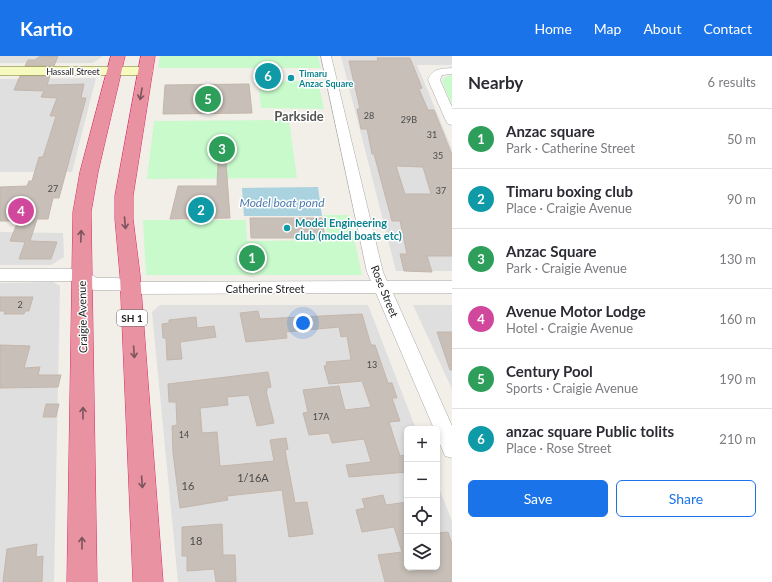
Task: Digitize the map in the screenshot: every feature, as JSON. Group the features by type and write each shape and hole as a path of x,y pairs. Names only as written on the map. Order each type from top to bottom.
{"highway":[{"name":"Craigie Avenue","path":"82,582 82,212 84,194 116,63"},
{"name":"SH 1","path":"147,63 124,196 148,582"}],"street":[{"name":"Rose Street","path":"326,56 375,272 452,449"},
{"name":"Hassall Street","path":"0,71 116,63 147,63"},
{"path":"452,71 439,72 436,74 434,80 452,121"},
{"path":"0,275 81,275"},
{"name":"Catherine Street","path":"81,275 94,284 118,284 130,288 452,287"}],"shaded area":[{"path":"0,56 103,56 93,63 0,63"},
{"path":"341,56 452,56 452,65 417,65 452,149 452,271 396,271"},
{"path":"96,78 72,172 0,172 0,79"},
{"path":"0,232 63,233 64,257 51,265 0,265"},
{"path":"53,282 60,286 54,582 0,582 0,283"},
{"path":"160,305 368,305 415,426 404,426 404,570 440,570 440,491 452,521 452,582 178,582 152,312"},
{"path":"413,305 452,305 452,389"}],"green space":[{"path":"160,56 318,56 321,68 158,68"},
{"path":"452,75 452,105 442,81 445,77"},
{"path":"258,81 318,81 324,109 261,108"},
{"path":"289,120 297,178 147,179 154,121"},
{"path":"324,215 349,215 362,275 146,275 143,220 246,220 247,241 328,240"}],"water":[{"name":"Model boat pond","path":"318,187 322,216 244,216 242,188"}],"building":[{"path":"40,56 58,56 54,66 25,66 28,60 35,60"},
{"path":"377,58 410,58 422,88 419,89 428,110 434,110 452,155 452,256 427,256 432,272 404,271 400,254 407,254 400,221 392,221 374,154 372,154 367,129 361,129 357,109 360,109 349,61 378,61","holes":["396,166 423,167 431,194 405,194"]},
{"path":"20,76 50,76 47,85 84,84 81,98 86,98 59,198 53,198 48,219 37,219 30,241 57,242 51,259 19,259 25,242 10,241 18,221 0,221 0,187 27,186 29,181 32,181 39,157 43,157 56,116 50,116 57,98 41,97 44,91 14,90"},
{"path":"249,84 252,113 163,114 165,85"},
{"path":"218,162 226,162 230,218 170,219 178,186 217,186"},
{"name":"Model Engineering club (model boats etc)","path":"250,218 322,218 325,238 251,238"},
{"path":"0,297 33,297 29,311 25,311 24,314 4,314 5,311 0,311"},
{"path":"258,311 260,319 362,314 371,345 375,345 388,383 392,383 397,398 392,398 400,421 389,422 400,456 404,455 404,472 349,477 346,465 371,462 364,439 332,443 329,433 309,435 303,413 308,412 303,390 339,386 345,410 371,407 362,381 329,384 324,366 327,365 326,362 351,360 347,336 341,337 339,327 286,332 287,338 246,342 240,313"},
{"path":"196,317 197,328 214,326 216,337 180,342 182,359 167,360 166,338 163,338 162,324 169,323 169,320"},
{"path":"437,332 452,332 452,370 450,370"},
{"path":"0,345 30,346 24,368 40,367 38,375 61,375 58,387 0,388"},
{"path":"268,372 271,387 267,388 266,391 274,423 257,426 249,395 227,397 228,405 200,408 202,433 217,432 220,466 274,461 270,440 286,438 288,449 285,450 295,503 307,502 313,534 289,537 282,490 227,496 228,500 180,508 173,453 172,426 177,425 176,402 169,402 168,384"},
{"path":"46,404 59,404 56,417 43,417"},
{"path":"383,495 386,505 404,502 404,570 407,570 407,572 440,570 440,533 448,532 452,544 452,582 385,582 378,555 402,552 394,527 362,532 356,510 365,508 362,499"},
{"path":"222,524 223,555 235,555 236,582 216,582 214,569 187,571 187,556 182,556 182,527"},
{"path":"37,544 36,557 43,556 42,582 3,582 7,549"}],"place":[{"name":"anzac square Public tolits","path":"268,76"},
{"name":"Timaru Anzac Square","path":"291,78"},
{"name":"Century Pool","path":"208,99"},
{"name":"Anzac Square","path":"222,149"},
{"name":"Timaru boxing club","path":"201,210"},
{"name":"Avenue Motor Lodge","path":"21,211"},
{"name":"Model Engineering club (model boats etc)","path":"287,228"},
{"name":"Anzac square","path":"252,258"}],"district":[{"name":"Parkside","path":"299,116"}]}
